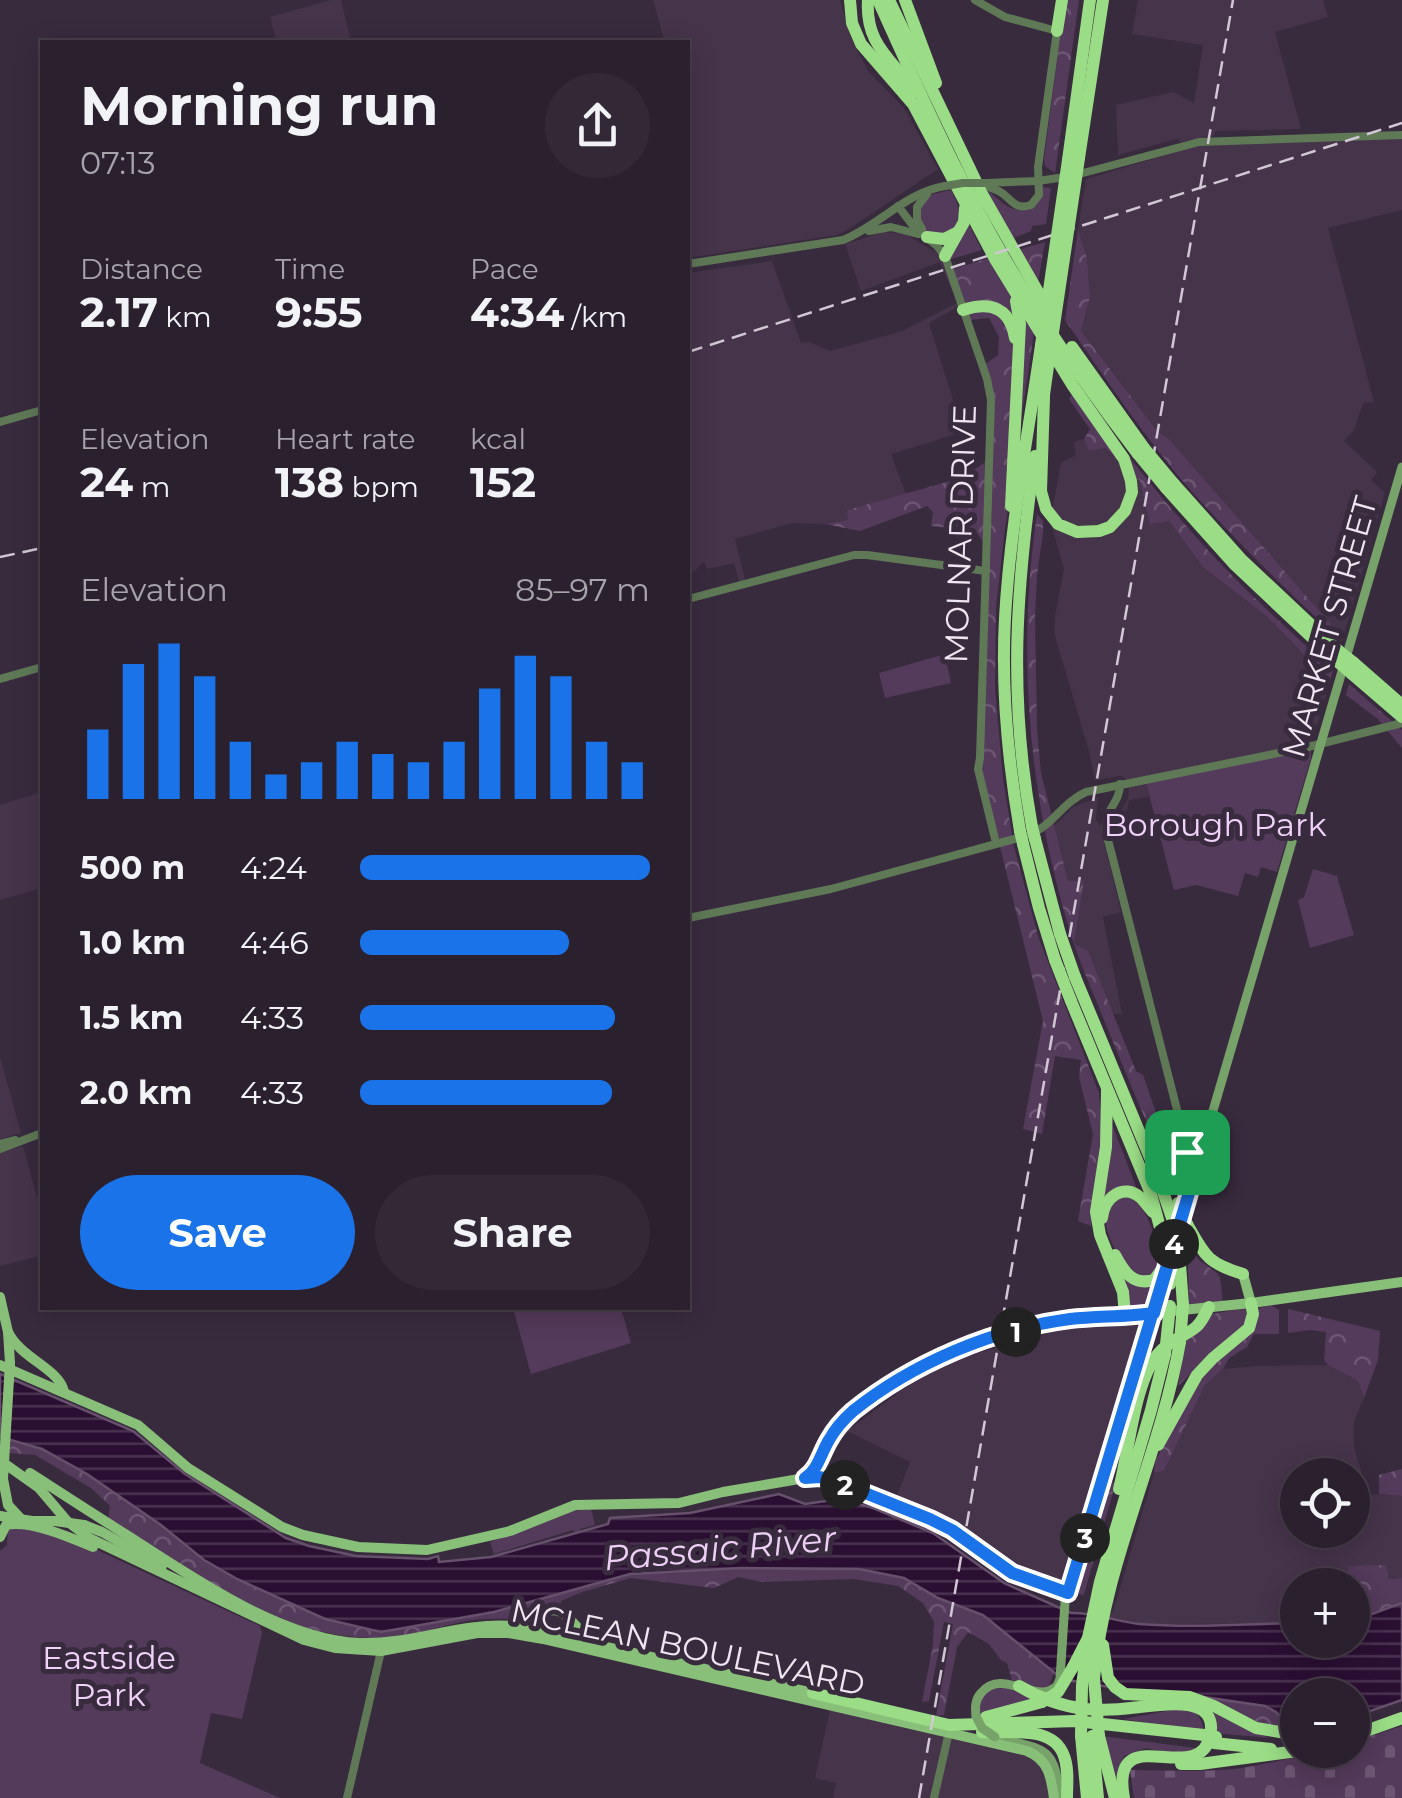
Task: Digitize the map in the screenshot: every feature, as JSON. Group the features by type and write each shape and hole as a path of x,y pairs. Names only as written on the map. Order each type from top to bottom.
{"highway":[{"path":"850,0 852,22 861,44 913,104 1014,295 1020,324 1013,436"},
{"path":"868,0 873,38 911,86 943,138"},
{"path":"878,0 998,245 1086,384 1170,486 1401,715"},
{"path":"889,0 1001,230 1052,318 1141,451"},
{"path":"906,0 970,169"},
{"path":"1058,31 1062,0"},
{"path":"1090,0 1050,359 1023,545 1016,634 1020,738 1034,892 1071,1001 1178,1203 1173,1222 1170,1284 1182,1306 1199,1318 1196,1327"},
{"path":"1103,0 1041,345 1012,540 1004,686 1010,766 1028,835 1104,1064 1108,1088 1106,1146 1096,1212 1100,1234 1123,1292 1126,1316"},
{"path":"945,256 964,222 966,206"},
{"path":"927,237 949,238 960,230"},
{"path":"995,259 1073,386 1124,459 1131,481 1129,502 1118,520 1098,531 1077,532 1058,524 1042,501 1044,397"},
{"path":"963,310 989,306 1003,312 1012,324 1016,354 1012,540"},
{"path":"1108,1088 1151,1194 1210,1260 1244,1274"},
{"path":"1135,1121 1173,1222"},
{"path":"1171,1253 1154,1280 1142,1282 1132,1278 1108,1242 1102,1209 1110,1197 1128,1192 1173,1222"},
{"path":"1146,1464 1170,1390 1180,1342 1182,1306 1171,1253"},
{"path":"1131,1481 1171,1425 1197,1375 1249,1328 1251,1303"},
{"path":"944,1727 1042,1702 1064,1685 1088,1638 1101,1600 1165,1354 1182,1306"},
{"path":"1089,1797 1101,1600 1113,1536 1131,1481 1142,1386 1156,1356 1172,1340 1196,1327 1209,1308"},
{"path":"1100,1628 1106,1670 1110,1681 1122,1692 1181,1700 1199,1709 1210,1724 1210,1739 1194,1756 1134,1758 1122,1775 1126,1798"},
{"path":"1088,1638 1082,1702 1115,1798"},
{"path":"1060,1679 1069,1698 1088,1709"},
{"path":"1019,1686 1052,1701 1088,1709 1181,1700"},
{"name":"MCLEAN BOULEVARD","path":"812,1693 944,1727 980,1732 1078,1728 1280,1741"},
{"path":"1075,1721 1123,1717 1190,1697 1280,1735"},
{"path":"1370,1726 1402,1716"},
{"path":"1370,1725 1402,1716"},
{"name":"MCLEAN BOULEVARD","path":"944,1727 1075,1721 1209,1739"},
{"path":"980,1732 1028,1732 1055,1742 1066,1761 1067,1798"},
{"path":"1160,1757 1176,1764 1200,1764 1280,1753"}],"main road":[{"name":"MARKET STREET","path":"1060,1679 1064,1606 1402,467"},
{"path":"1244,1274 1251,1303"},
{"path":"5,1363 138,1425 188,1468 282,1527 358,1548 427,1550 510,1530 575,1504 679,1504 722,1492 805,1478 814,1471 831,1435 849,1415 888,1388 941,1356 1040,1325 1154,1313 1182,1306 1209,1308 1402,1282"},
{"path":"0,1297 5,1363 0,1516 84,1525 208,1588"},
{"path":"4,1330 23,1353 60,1380 64,1392"},
{"path":"0,1436 5,1363 12,1354 23,1353"},
{"name":"MCLEAN BOULEVARD","path":"0,1456 39,1488 83,1534 304,1640 335,1648 381,1650 477,1633 541,1634 812,1693"},
{"name":"MCLEAN BOULEVARD","path":"0,1456 208,1588 296,1629 348,1642 400,1641 482,1625 512,1626 944,1727"},
{"path":"3,1479 8,1505 25,1520"},
{"path":"0,1536 6,1525 16,1524 62,1535 153,1570"},
{"path":"541,1634 541,1616 557,1610 594,1643"},
{"path":"1056,1798 1057,1770 1048,1755 995,1737 982,1728 976,1716 976,1701 984,1689 997,1683 1048,1691 1060,1679"},
{"path":"944,1727 1036,1755 1049,1770 1056,1798"}],"street":[{"path":"975,0 1005,17 1058,31 1039,195 1031,205 1016,206 993,186"},
{"path":"1042,28 1050,36 1055,52"},
{"path":"854,236 898,206 945,186 1038,181 1100,170 1199,142 1402,135"},
{"path":"927,237 917,220 917,207 925,195 945,186"},
{"name":"MOLNAR DRIVE","path":"898,206 945,256 991,400 978,769 996,843"},
{"path":"690,264 825,244 891,227 927,237"},
{"path":"0,422 40,411"},
{"path":"690,598 854,555 986,571"},
{"path":"0,679 40,668"},
{"path":"690,918 831,889 1036,832 1086,792 1322,744 1401,715"},
{"path":"1120,784 1119,797 1105,819 1106,832 1194,1176"},
{"path":"0,1146 40,1134"},
{"path":"1187,1152 1200,1155"},
{"path":"805,1478 820,1477 840,1483 930,1519 1012,1573 1068,1593"},
{"path":"347,1798 381,1650"},
{"path":"934,1798 944,1727"}],"shaded area":[{"path":"341,0 351,40 276,40 270,17"},
{"path":"653,0 840,0 851,38 868,71 904,108 938,169 836,235 690,258 690,40 664,40"},
{"path":"1138,0 1323,0 1328,17 1275,32 1301,129 1216,131 1214,136 1179,142 1180,138 1118,155 1116,105 1173,92 1194,103 1203,45 1132,34"},
{"path":"1402,138 1402,210 1328,228 1374,402 1363,403 1354,430 1344,441 1377,472 1371,480 1385,493 1343,638 1169,439 1158,432 1081,331 1090,297 1087,258 1078,230 1086,179 1196,146"},
{"path":"884,232 905,234 939,254 959,306 929,323 963,432 891,454 906,494 847,510 849,520 792,523 735,539 746,584 740,585 734,563 707,569 704,561 690,576 690,273 772,261 801,343 809,342 830,351 902,331 957,303 940,262 861,291 845,244"},
{"path":"1084,439 1089,451 1105,448 1140,481 1150,523 1169,521 1203,567 1266,616 1330,681 1311,746 1146,780 1149,797 1129,800 1125,817 1115,820 1128,799 1129,781 1121,776 1095,780 1054,633 1064,569 1050,521 1061,463 1076,455 1074,442"},
{"path":"40,793 40,889 0,900 0,805"},
{"path":"1098,797 1096,820 1121,912 1103,917 1122,1014 1113,1014 1088,951 1074,945 1084,881 1068,881 1054,826 1073,807"},
{"path":"0,1057 21,1133 0,1139"},
{"path":"23,1146 40,1209 40,1256 0,1266 0,1153"},
{"path":"1109,1324 1141,1326 1064,1585 1017,1569 942,1517 896,1498 910,1462 847,1431 902,1390 951,1361 1051,1332"},
{"path":"1328,1365 1358,1381 1364,1398 1354,1421 1357,1458 1280,1458 1280,1548 1370,1548 1370,1494 1402,1496 1402,1578 1389,1579 1370,1573 1370,1568 1348,1566 1280,1568 1280,1623 1153,1624 1102,1618 1113,1612 1154,1473 1164,1471 1205,1385 1223,1369"},
{"path":"830,1710 1038,1758 1053,1798 833,1798 836,1783 815,1778"}],"green space":[{"path":"1065,0 1079,0 1055,173 1045,166 1044,159"},
{"path":"1043,187 1051,188 1046,224 1032,226 1031,231 1011,239 987,190 1009,207 1020,210 1034,207"},
{"path":"951,190 958,207 957,223 950,234 929,235 920,218 922,200"},
{"path":"968,223 982,250 948,260"},
{"path":"1078,230 1087,258 1090,297 1081,331 1158,432 1169,439 1342,641 1194,494 1143,431 1065,320"},
{"path":"1045,242 1038,282 1018,250"},
{"path":"989,258 1035,326 996,607 995,689 1003,779 1014,847 1039,939 1099,1093 1103,1142 1091,1226 1078,1221 1093,1134 1079,1077 1081,1060 1055,1056 1042,1134 1023,1129 1043,1021 981,769 987,548 975,530 931,526 933,512 927,506 860,531 825,524 848,520 847,510 961,478 989,460 991,416 983,366 998,355 999,337 989,318 971,320 947,271"},
{"path":"1077,386 1196,537 1333,671 1330,681 1266,616 1203,567 1169,521 1150,524 1140,481 1105,448 1089,451 1084,439 1090,429 1069,399"},
{"path":"1037,514 1043,521 1043,533 1035,617 1037,730 1041,773 1068,881 1084,881 1074,943 1057,883 1036,779 1027,673"},
{"path":"945,654 951,683 885,698 879,673"},
{"path":"1349,684 1402,730 1402,748 1378,719 1346,695"},
{"name":"Borough Park","path":"1311,746 1311,758 1277,872 1261,867 1258,877 1245,873 1238,896 1196,885 1174,890 1145,779"},
{"path":"1313,869 1337,876 1354,935 1310,948 1298,900 1304,897"},
{"path":"1074,944 1088,951 1136,1071 1143,1075 1164,1136 1170,1138 1184,1174 1178,1196"},
{"path":"1110,1119 1139,1194 1134,1190 1098,1209"},
{"path":"1122,1194 1140,1206 1154,1238 1158,1272 1142,1279 1120,1256 1107,1230 1105,1208"},
{"path":"1184,1240 1199,1260 1217,1273 1223,1302 1189,1304"},
{"path":"1117,1268 1153,1284 1145,1309 1128,1309"},
{"path":"1271,1305 1279,1310 1279,1334 1254,1334 1256,1309"},
{"path":"1245,1308 1248,1319 1242,1331 1178,1386 1186,1338 1207,1315"},
{"path":"1288,1309 1380,1331 1378,1360 1364,1398 1358,1381 1324,1360 1326,1332 1288,1333"},
{"path":"514,1310 622,1310 631,1343 531,1374"},
{"path":"1252,1326 1254,1334 1247,1347 1229,1358 1205,1385 1164,1471 1154,1473 1155,1462 1192,1386"},
{"path":"8,1441 42,1449 87,1474 161,1525 195,1554 237,1579 325,1619 381,1632 494,1612 630,1574 741,1568 859,1569 904,1578 938,1598 983,1615 1054,1672 1048,1689 1012,1680 1007,1663 989,1644 968,1632 957,1647 944,1715 936,1716 953,1624 944,1622 929,1701 922,1702 934,1622 923,1603 898,1586 854,1579 762,1582 738,1577 714,1588 631,1578 582,1592 561,1601 560,1608 537,1611 527,1621 474,1620 394,1637 359,1637 310,1629 264,1613 197,1579 108,1519 110,1506 91,1488 35,1455 8,1453"},
{"path":"1402,1469 1402,1496 1379,1494 1379,1475"},
{"path":"1116,1482 1083,1596 1071,1589 1109,1483"},
{"path":"591,1509 595,1525 580,1532 573,1530 494,1554 490,1542 569,1511"},
{"name":"Eastside Park","path":"8,1526 95,1549 260,1626 262,1633 242,1719 211,1713 200,1763 280,1798 0,1798 0,1551 7,1545"},
{"path":"1386,1565 1389,1579 1402,1578 1402,1603 1370,1615 1370,1568 1348,1566"},
{"path":"1007,1688 1039,1700 978,1717 982,1695 992,1689"},
{"path":"1209,1697 1268,1708 1280,1715 1280,1732"},
{"path":"1197,1702 1236,1724 1270,1738 1213,1733"},
{"path":"1183,1708 1198,1716 1204,1732 1123,1719"},
{"path":"1402,1726 1402,1798 1134,1798 1130,1770 1200,1771 1280,1760 1280,1768 1370,1768 1370,1736"},
{"path":"1101,1736 1196,1748 1180,1756 1146,1748 1124,1756 1117,1771 1116,1789"}],"water":[{"name":"Passaic River","path":"0,1374 133,1431 185,1474 286,1538 356,1556 438,1556 439,1562 491,1557 608,1524 610,1518 690,1513 779,1494 805,1504 840,1499 873,1508 933,1533 1004,1583 1071,1613 1160,1625 1280,1624 1280,1658 1370,1658 1370,1615 1402,1603 1402,1700 1370,1711 1370,1678 1280,1678 1280,1717 1265,1706 1073,1681 1056,1674 983,1615 938,1598 904,1578 859,1569 741,1568 630,1574 494,1612 381,1632 325,1619 237,1579 204,1560 87,1474 42,1449 0,1437"}],"railway":[{"path":"919,1798 1233,0"},
{"path":"690,351 1402,123"},
{"path":"0,557 40,548"}],"route":[{"path":"1187,1152 1194,1176 1156,1306 1154,1313 1063,1320 947,1353 858,1407 831,1435 814,1471 805,1478 820,1477 840,1483 930,1519 1012,1573 1068,1593 1154,1313 1194,1176 1200,1155 1187,1152"}]}
